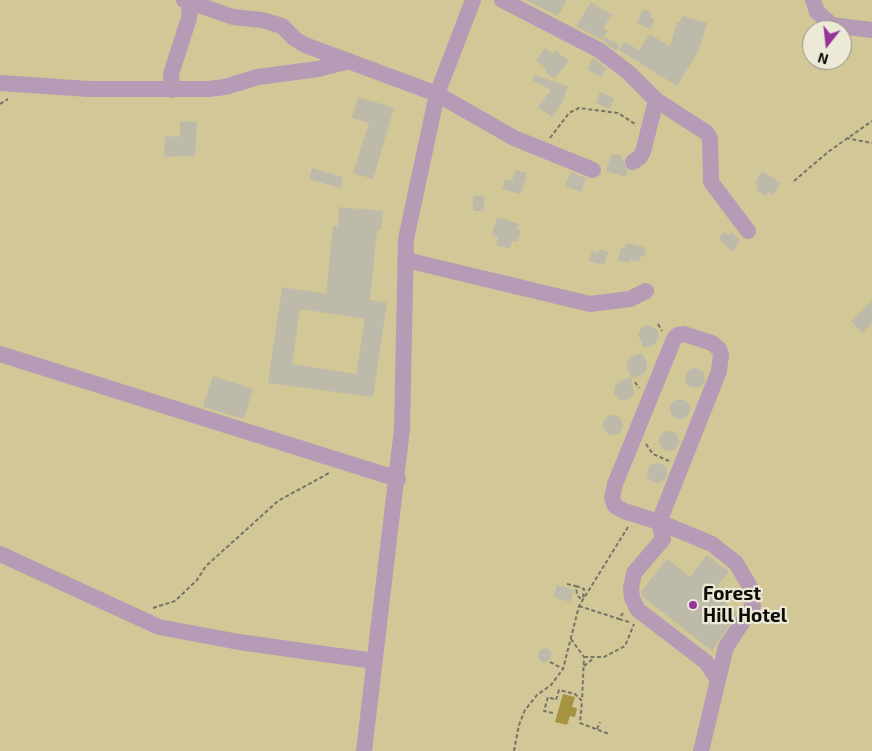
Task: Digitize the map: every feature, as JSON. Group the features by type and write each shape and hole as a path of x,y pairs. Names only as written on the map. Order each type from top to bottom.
{"street":[{"path":"364,751 398,479 405,381 406,240 437,94 473,0"},
{"path":"502,0 599,50 629,73 656,100 709,135 711,182 748,231"},
{"path":"813,0 817,12 832,25 872,30"},
{"path":"172,90 171,74 189,18 187,1 233,17 269,21 282,26 295,39 305,45 437,94 514,138 593,170"},
{"path":"0,83 90,89 217,89 258,77 318,69 349,61"},
{"path":"633,162 640,157 648,136 656,100"},
{"path":"406,260 590,304 630,299 646,291"},
{"path":"701,751 726,647 753,606 749,585 736,563 712,544 659,522 615,506 612,492 674,339 678,335 697,337 712,343 718,348 721,355 719,371 659,522 662,539 634,573 632,598 638,610 706,662 718,680"},
{"path":"0,354 398,479"},
{"path":"0,554 159,627 173,631 374,661"}],"path":[{"path":"543,149 562,121 579,108 622,114 648,136"},
{"path":"794,181 846,138 872,121"},
{"path":"846,138 872,143"},
{"path":"637,434 644,437 648,449 653,454 672,462"},
{"path":"131,613 175,601 198,580 206,566 226,551 272,506 300,488 349,463"},
{"path":"514,751 519,725 525,710 537,695 551,685 564,669 579,606 636,514"},
{"path":"567,584 584,589 583,601"},
{"path":"576,586 577,595 583,601"},
{"path":"579,606 619,619 632,598"},
{"path":"584,657 604,657 625,646 635,623"},
{"path":"571,639 584,657 580,723 609,734"},
{"path":"584,667 594,658"},
{"path":"550,662 564,669"},
{"path":"553,713 544,711 548,697 556,700 559,690 574,694 582,701"},
{"path":"597,730 600,722"}],"shaded area":[{"path":"0,0 872,0 872,751 0,751"},
{"path":"563,694 575,697 572,707 577,708 575,717 570,716 567,725 555,722"}],"building":[{"path":"526,0 567,0 558,16"},
{"path":"591,2 612,15 603,28 608,31 602,40 576,26"},
{"path":"643,9 652,13 650,17 655,19 650,29 637,23"},
{"path":"682,16 707,23 699,50 677,86 619,50 624,42 639,50 650,34 670,47 677,22 680,23"},
{"path":"605,37 620,45 616,51 603,41"},
{"path":"545,48 553,54 556,51 569,61 554,79 545,72 547,69 536,60"},
{"path":"593,58 606,68 601,77 587,69"},
{"path":"534,75 568,86 562,103 552,117 538,107 551,90 532,80"},
{"path":"600,92 614,98 610,109 596,103"},
{"path":"358,97 394,108 373,179 353,173 369,123 352,118"},
{"path":"180,121 197,122 195,156 164,157 165,136 180,137"},
{"path":"612,153 622,156 621,159 628,170 626,177 606,171"},
{"path":"312,168 343,177 340,188 309,179"},
{"path":"515,170 527,173 521,194 502,189 505,179 512,181"},
{"path":"762,171 781,183 773,195 768,192 766,196 756,190 759,185 755,182"},
{"path":"571,172 586,178 581,192 565,186"},
{"path":"473,196 484,196 484,211 473,211"},
{"path":"339,207 383,211 381,230 377,230 370,300 387,303 373,397 268,383 282,287 326,294 333,226 338,226","holes":["300,309 365,319 356,374 292,364"]},
{"path":"497,217 519,224 517,229 521,230 517,242 512,241 510,249 496,245 498,237 492,235"},
{"path":"724,231 728,235 731,232 740,240 732,252 719,239"},
{"path":"626,243 646,248 644,257 641,256 639,262 630,259 629,263 618,260 621,248 625,248"},
{"path":"599,249 608,252 604,265 589,261 592,251 598,253"},
{"path":"872,301 872,323 862,333 851,321"},
{"path":"647,325 657,329 659,336 655,344 644,348 638,335 641,328"},
{"path":"642,353 647,363 647,370 642,375 632,378 627,369 627,362 631,357"},
{"path":"691,368 699,368 705,374 705,382 699,388 691,388 685,382 685,374"},
{"path":"213,376 253,389 244,419 203,407"},
{"path":"631,377 634,394 629,399 620,400 614,393 615,386 620,381"},
{"path":"676,399 684,399 690,405 690,413 684,419 676,419 670,413 670,405"},
{"path":"609,415 617,415 623,421 623,429 617,435 609,435 603,429 603,421"},
{"path":"665,431 673,431 679,437 679,445 673,451 665,451 659,445 659,437"},
{"path":"657,463 664,466 667,473 664,480 657,483 650,480 647,473 650,466"},
{"path":"707,555 729,572 717,586 732,598 726,604 737,613 712,651 642,596 641,592 667,559 690,577"},
{"path":"557,585 574,590 570,602 553,597"},
{"path":"547,648 552,653 550,660 543,663 538,657 540,650"}],"place":[{"name":"Forest Hill Hotel","path":"693,605"}]}
